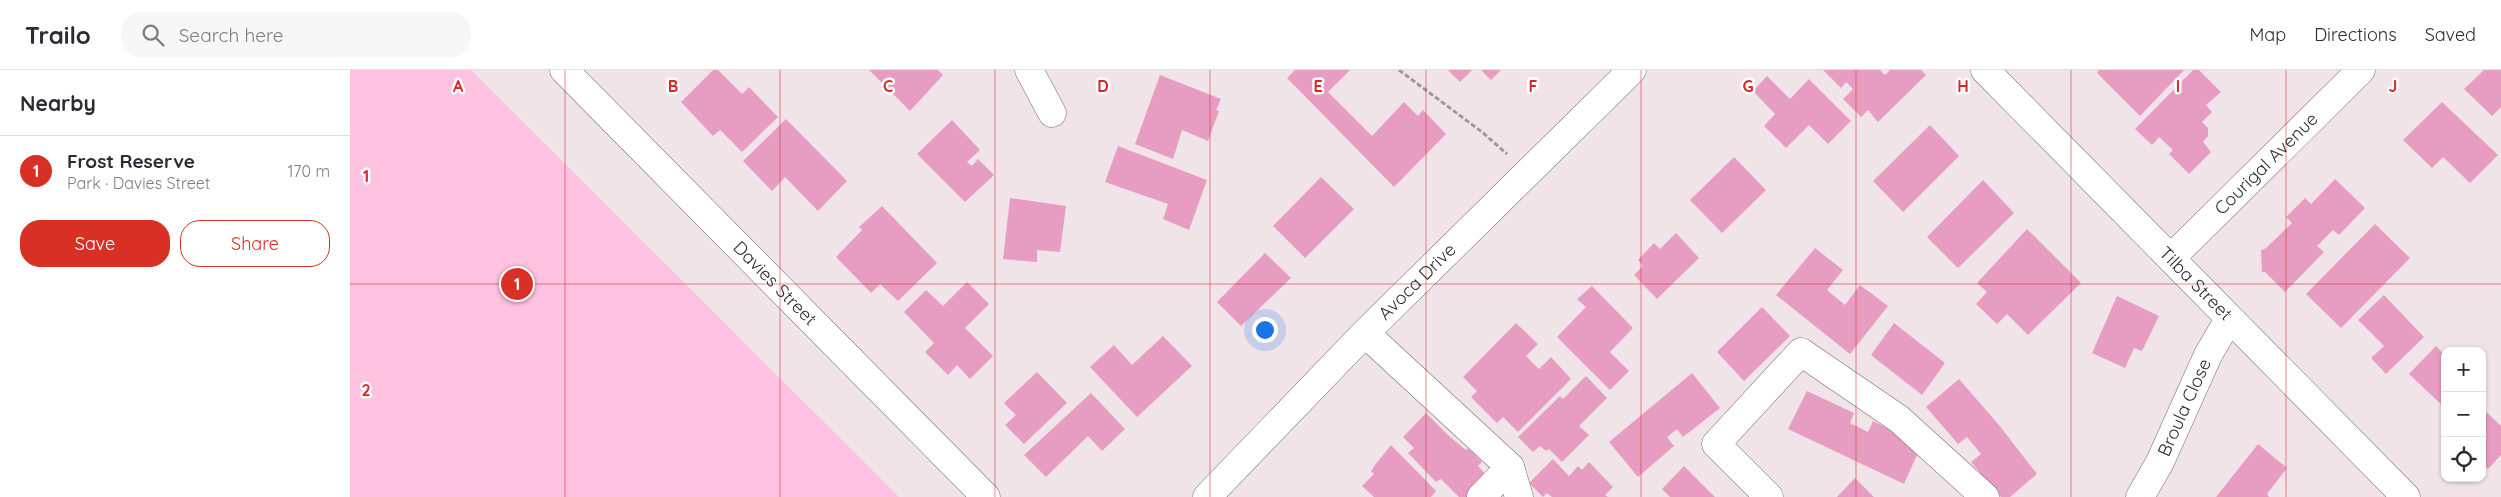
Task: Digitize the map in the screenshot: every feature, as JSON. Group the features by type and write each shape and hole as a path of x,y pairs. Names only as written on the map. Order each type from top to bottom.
{"street":[{"name":"Davies Street","path":"564,70 986,497"},
{"path":"1029,70 1052,113"},
{"name":"Avoca Drive","path":"1206,497 1365,333 1632,70"},
{"name":"Tilba Street","path":"1985,70 2406,497"},
{"name":"Courigal Avenue","path":"2171,258 2361,70"},
{"name":"Broula Close","path":"2140,497 2160,462 2208,355 2229,319"},
{"path":"1365,333 1510,467 1519,497"},
{"path":"1769,497 1716,444 1801,352 1899,419 1985,497"},
{"path":"1481,497 1510,467"}],"path":[{"path":"1399,70 1482,132"}],"shaded area":[{"path":"350,70 471,70 899,497 350,497"}],"building":[{"path":"713,70 718,70 742,94 749,87 778,117 742,152 720,130 713,136 681,102"},
{"path":"869,70 938,70 943,75 910,111"},
{"path":"1295,70 1350,70 1328,92 1372,136 1404,102 1418,116 1423,110 1446,134 1394,187 1287,78"},
{"path":"1448,70 1472,70 1460,82"},
{"path":"1481,70 1501,70 1491,80"},
{"path":"1823,70 1880,70 1885,75 1890,70 1921,70 1926,75 1878,122 1868,110 1861,117 1843,99 1853,89 1846,82 1841,88"},
{"path":"2099,70 2184,70 2140,116 2097,73"},
{"path":"2193,70 2199,70 2221,92 2206,105 2212,112 2202,122 2208,128 2208,136 2203,142 2211,152 2189,174 2169,154 2173,150 2159,137 2152,145 2135,129"},
{"path":"2484,70 2501,70 2501,107 2492,116 2464,89"},
{"path":"1160,75 1221,99 1216,110 1219,111 1208,141 1182,130 1173,159 1135,144"},
{"path":"1767,76 1790,99 1809,79 1851,121 1828,144 1809,125 1786,148 1764,126 1775,114 1753,91"},
{"path":"2442,102 2498,155 2470,183 2443,157 2432,168 2403,140"},
{"path":"786,119 847,181 818,211 785,177 772,191 743,161"},
{"path":"952,120 980,150 967,162 972,166 978,159 994,175 965,202 917,154"},
{"path":"1930,125 1959,156 1903,212 1873,181"},
{"path":"1118,146 1207,180 1189,230 1163,219 1168,204 1105,182"},
{"path":"1734,157 1766,190 1722,233 1690,200"},
{"path":"1321,177 1354,209 1305,258 1273,226"},
{"path":"2335,179 2365,208 2339,235 2333,230 2317,246 2324,252 2285,292 2265,272 2262,272 2261,250 2265,249 2292,223 2286,217 2305,198 2311,204"},
{"path":"1983,180 2014,213 1958,268 1927,237"},
{"path":"1010,198 1066,206 1060,252 1037,250 1037,262 1003,259"},
{"path":"882,206 937,263 898,301 880,284 871,293 836,257 862,230 859,227"},
{"path":"2375,224 2410,258 2341,328 2306,294"},
{"path":"2027,229 2081,283 2028,335 2007,314 1997,324 1976,304 1987,292 1977,283"},
{"path":"1676,233 1699,258 1657,299 1634,275 1643,266 1638,260 1654,243 1660,249"},
{"path":"1815,248 1843,270 1827,290 1845,305 1860,285 1888,306 1850,354 1776,295"},
{"path":"1265,253 1291,278 1241,326 1217,302"},
{"path":"967,282 989,304 965,328 993,356 970,379 957,365 948,375 925,352 934,343 904,312 926,290 943,306"},
{"path":"1592,286 1633,328 1610,352 1629,371 1610,390 1557,337 1586,307 1577,299"},
{"path":"2384,295 2424,337 2386,374 2371,358 2384,346 2358,320"},
{"path":"2117,296 2159,316 2142,351 2134,348 2125,368 2092,353"},
{"path":"1762,307 1790,336 1744,381 1717,352"},
{"path":"1516,323 1538,344 1526,356 1539,369 1551,357 1571,379 1518,432 1503,417 1497,423 1471,397 1477,391 1463,377"},
{"path":"1894,323 1945,363 1922,395 1871,355"},
{"path":"1163,336 1192,366 1137,417 1090,367 1114,345 1132,365"},
{"path":"2436,346 2441,351 2441,404 2409,374"},
{"path":"1037,372 1067,403 1024,444 1005,425 1016,415 1004,403"},
{"path":"1692,373 1720,408 1683,437 1677,429 1667,437 1674,446 1638,477 1609,442"},
{"path":"1586,376 1607,398 1579,426 1589,435 1562,462 1549,449 1546,451 1540,446 1533,452 1518,437 1560,396 1563,399"},
{"path":"1959,379 1999,425 2037,474 2010,497 2001,497 1971,462 1981,454 1967,437 1958,444 1926,407"},
{"path":"1807,391 1854,413 1850,423 1868,432 1873,421 1921,446 1904,484 1788,429"},
{"path":"1091,393 1125,429 1102,451 1088,436 1046,477 1024,455"},
{"path":"2486,412 2501,426 2501,455 2488,469 2486,467"},
{"path":"1426,413 1450,437 1466,450 1468,448 1482,462 1478,466 1487,476 1467,497 1459,497 1441,479 1436,482 1408,453 1414,448 1403,437"},
{"path":"2258,444 2287,468 2267,494 2269,497 2216,497"},
{"path":"1391,445 1436,491 1431,497 1374,497 1362,486 1374,474 1371,471"},
{"path":"1553,459 1569,476 1578,466 1582,470 1589,462 1613,487 1605,495 1608,497 1552,497 1547,493 1543,497 1529,483"},
{"path":"1684,466 1715,497 1670,497 1662,489"},
{"path":"1855,478 1874,497 1837,497"}],"place":[{"name":"Frost Reserve","path":"517,284"}]}
